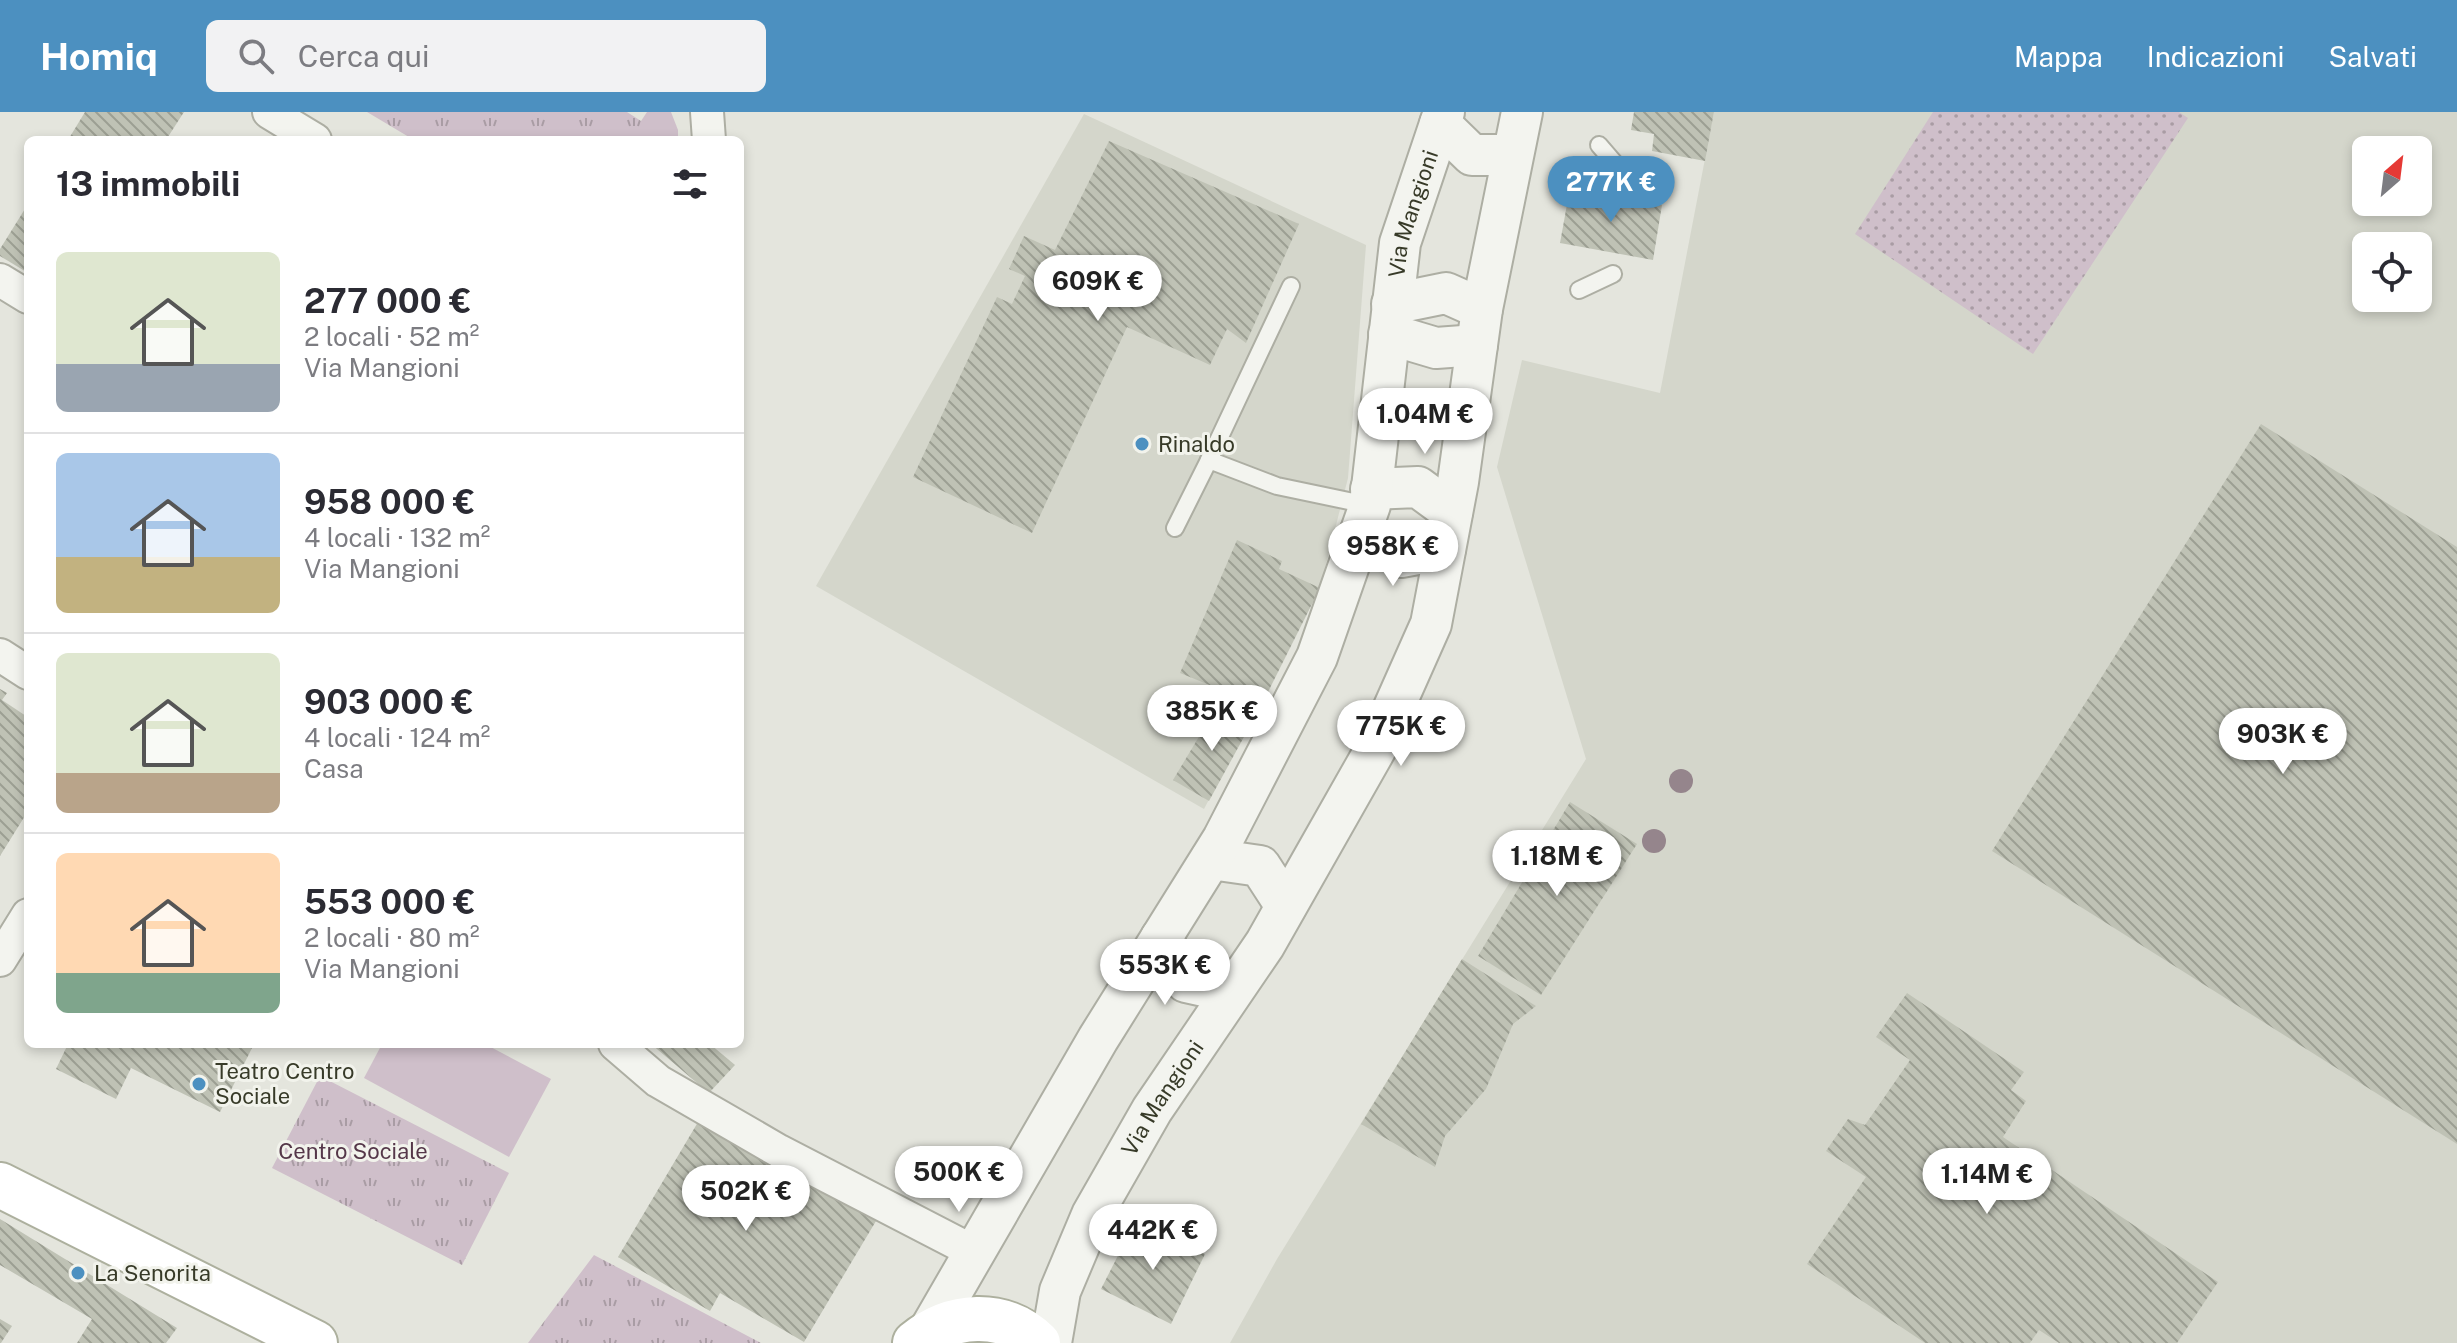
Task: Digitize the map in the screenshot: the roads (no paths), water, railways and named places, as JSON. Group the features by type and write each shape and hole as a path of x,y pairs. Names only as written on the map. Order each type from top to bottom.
{"main road":[{"path":"0,1185 315,1343"},
{"path":"922,1337 953,1321 980,1318 1006,1323 1038,1343"}],"street":[{"path":"269,112 308,136"},
{"path":"707,112 709,136"},
{"name":"Via Mangioni","path":"1051,1343 1060,1291 1092,1215 1152,1110 1286,906 1375,750 1431,624 1480,327 1522,112"},
{"name":"Via Mangioni","path":"1442,118 1472,155 1512,155"},
{"name":"Via Mangioni","path":"922,1337 976,1253 1098,1039 1211,859 1317,657 1367,508 1400,243 1442,118"},
{"path":"0,280 24,295"},
{"name":"Via Mangioni","path":"1391,319 1446,293 1480,327"},
{"path":"1391,319 1436,348 1480,327"},
{"path":"1418,487 1448,531 1401,557 1367,508 1418,487"},
{"path":"0,655 24,670"},
{"path":"1211,859 1260,866 1286,906"},
{"path":"0,960 24,921"},
{"path":"1161,938 1186,982 1231,992"},
{"path":"620,1048 658,1081 779,1151 976,1253"}],"lane":[{"path":"1599,145 1630,181"},
{"path":"1579,290 1613,274"},
{"path":"1175,528 1291,286"},
{"path":"1209,460 1277,486 1367,508"}],"place":[{"name":"Rinaldo","path":"1142,444"},
{"name":"Teatro Centro Sociale","path":"199,1084"},
{"name":"La Senorita","path":"78,1273"}],"park label":[{"name":"Centro Sociale","path":"353,1151"}]}
